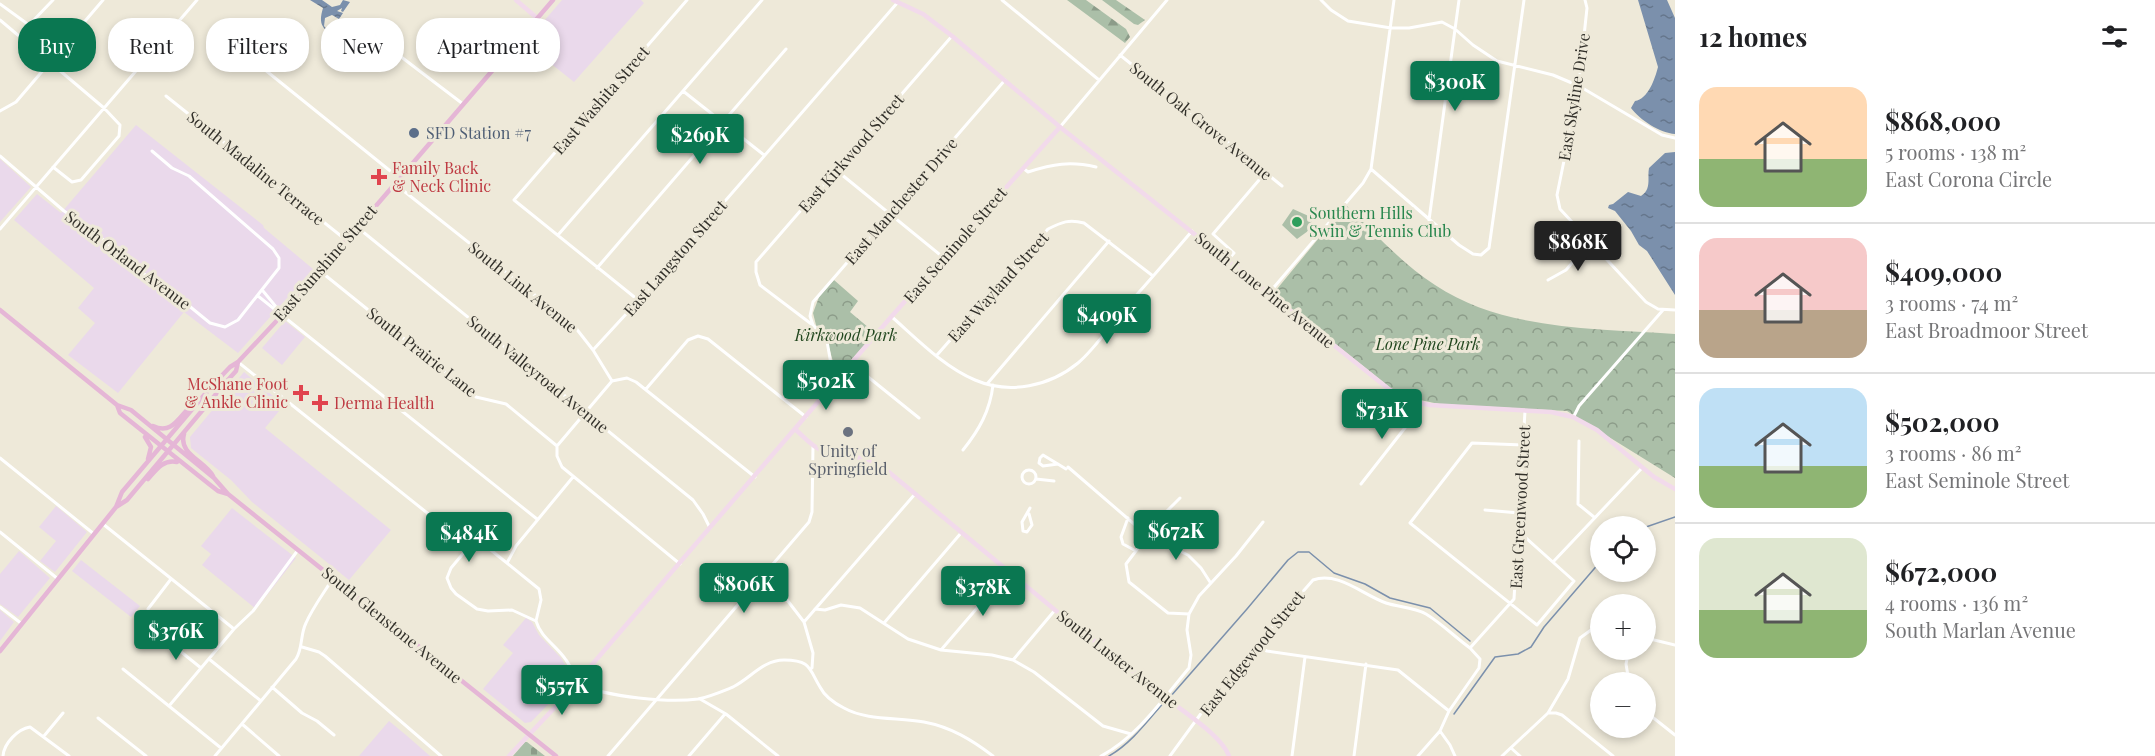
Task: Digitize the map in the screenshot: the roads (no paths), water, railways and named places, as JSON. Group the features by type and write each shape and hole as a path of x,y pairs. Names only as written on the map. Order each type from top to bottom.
{"main road":[{"name":"East Sunshine Street","path":"537,18 553,0"},
{"name":"East Sunshine Street","path":"0,651 103,524 116,507 122,492 160,446 211,387 238,362 282,314 491,72"},
{"name":"South Glenstone Avenue","path":"0,310 117,405 131,410 214,478 228,494 556,756"},
{"name":"East Sunshine Street","path":"116,507 127,500 236,371 238,362"},
{"path":"147,423 159,429 170,428 211,387"},
{"name":"South Glenstone Avenue","path":"117,405 120,413 160,446 218,491 228,494"},
{"path":"124,416 129,424 149,442 151,450 147,462"},
{"path":"189,426 183,437 183,446 210,471 214,478"},
{"path":"127,500 136,494 162,463 174,460 184,465"}],"street":[{"path":"35,18 52,0"},
{"path":"88,18 103,0"},
{"path":"0,229 197,0"},
{"path":"516,0 537,18"},
{"name":"East Washita Street","path":"558,235 514,200 687,0"},
{"path":"639,300 558,235 762,0"},
{"path":"1002,0 1100,80"},
{"name":"East Seminole Street","path":"509,756 680,564 891,317 1060,127 1167,0"},
{"path":"1322,0 1330,10 1348,21 1391,28 1409,28 1442,22 1497,60 1553,75 1579,86 1662,135 1675,138"},
{"path":"1268,294 1363,183 1371,169 1394,0"},
{"path":"1429,220 1460,0"},
{"path":"1371,169 1459,245 1473,254 1481,255 1489,248 1524,0"},
{"name":"East Skyline Drive","path":"1585,0 1587,8 1579,86 1557,195 1560,209 1590,242"},
{"name":"South Lone Pine Avenue","path":"895,1 922,14 952,36 1060,127 1385,387 1417,402 1551,412 1573,417 1597,430 1642,468 1675,489"},
{"name":"East Langston Street","path":"593,350 639,300 895,1"},
{"path":"0,4 19,18"},
{"path":"0,21 18,35"},
{"name":"East Kirkwood Street","path":"814,326 760,285 756,262 952,36"},
{"path":"597,267 786,49"},
{"name":"South Oak Grove Avenue","path":"1120,55 1282,186"},
{"path":"404,59 463,104"},
{"path":"0,111 16,102 42,72"},
{"path":"53,167 72,182 81,180 119,136 120,125 104,108 62,72"},
{"path":"267,72 400,178"},
{"name":"East Manchester Drive","path":"814,326 810,316 813,302 1005,80"},
{"path":"683,91 764,155"},
{"name":"South Madaline Terrace","path":"166,96 346,240"},
{"name":"South Orland Avenue","path":"0,156 144,274 210,323 225,327 238,320 263,291 279,268 279,258 273,249 189,176 172,168 152,151"},
{"path":"1023,168 1028,172 1051,165 1075,163 1096,167"},
{"path":"836,170 944,258"},
{"path":"1227,261 1234,253 1213,234 1265,173"},
{"name":"South Link Avenue","path":"394,184 575,327 593,350 612,381"},
{"name":"East Wayland Street","path":"937,355 1048,229 1070,220 1084,223 1109,241"},
{"name":"South Valleyroad Avenue","path":"357,227 693,500 710,528"},
{"path":"891,317 963,374 987,384 1021,387 1053,379 1079,362 1192,231"},
{"path":"987,384 1109,241 1153,276"},
{"path":"1548,280 1566,270 1590,242 1643,299 1655,308 1675,310"},
{"name":"South Prairie Lane","path":"320,271 476,397 506,404 557,446"},
{"path":"263,291 282,314"},
{"path":"258,296 537,519"},
{"path":"1573,417 1579,406 1664,310"},
{"path":"814,326 827,341 835,384"},
{"path":"646,389 688,340 698,336 708,339 806,417"},
{"path":"238,362 426,513 476,538 538,589 541,600 536,621 539,632 564,656 577,681 587,688 635,697 700,699 734,686 767,663 782,659 796,660 812,668"},
{"path":"852,364 919,418"},
{"path":"680,564 573,477 562,467 557,456 557,446 612,381 627,378 636,382 755,477"},
{"path":"963,450 983,421 991,402 993,385"},
{"path":"1361,484 1408,424 1417,402"},
{"name":"East Greenwood Street","path":"1512,603 1525,411"},
{"name":"South Luster Avenue","path":"796,430 813,446 824,451 874,461 1196,722 1225,747 1229,756"},
{"path":"1580,441 1578,504 1593,516"},
{"path":"1518,531 1574,581 1537,625 1410,523 1472,443 1523,445"},
{"path":"608,756 809,522 812,512 813,446"},
{"path":"1058,464 1043,466 1039,463 1043,455 1067,468 1148,536 1188,555 1201,568 1210,582"},
{"path":"0,458 94,534"},
{"path":"1595,516 1642,468"},
{"path":"1031,470 1035,473 1036,479 1033,483 1027,484 1023,481 1022,475 1025,471 1031,470"},
{"path":"507,563 516,546 573,477"},
{"path":"1036,479 1053,481"},
{"path":"804,622 915,494"},
{"path":"1180,498 1163,515 1126,564 1126,571 1129,582 1168,613 1189,614"},
{"path":"1029,514 1022,522 1023,531 1027,532 1032,525 1030,508"},
{"path":"1485,510 1519,513"},
{"path":"1128,518 1121,537 1124,544 1136,551"},
{"path":"1553,562 1590,521"},
{"path":"1101,756 1114,749 1167,698 1189,668 1191,655 1187,630 1189,614 1210,582 1236,556 1263,522"},
{"path":"103,524 234,629"},
{"path":"0,532 58,579"},
{"path":"884,623 962,532"},
{"path":"476,538 451,568 447,578 451,588 477,609 512,610 536,621"},
{"path":"169,706 253,610 298,550"},
{"path":"772,566 774,583 804,622 813,653 812,668 820,689 831,701 846,710 947,728 974,741 993,756"},
{"path":"941,650 1009,570"},
{"path":"214,756 296,659 302,647 306,622 333,577"},
{"name":"East Edgewood Street","path":"1170,756 1224,682 1254,646 1313,580 1321,577 1357,588 1385,603 1419,611 1470,648"},
{"path":"148,609 171,579"},
{"path":"1418,756 1440,731 1449,711 1479,668 1480,659 1470,648 1512,603"},
{"path":"815,609 825,610 841,605 860,608 908,639 941,650 992,655 1012,660 1034,672 1103,726 1131,734"},
{"path":"0,607 22,624"},
{"path":"1012,660 1055,610"},
{"path":"1502,756 1548,713 1568,679 1580,638 1590,631"},
{"path":"164,638 201,668"},
{"path":"1656,640 1675,645"},
{"path":"1254,646 1266,651 1398,670 1449,711"},
{"path":"302,647 325,656 441,756"},
{"path":"1292,756 1305,657"},
{"path":"208,659 261,701"},
{"path":"1354,756 1366,664"},
{"path":"123,669 221,748"},
{"path":"272,687 334,735"},
{"path":"700,699 726,714 778,756"},
{"path":"44,736 63,713"},
{"path":"1548,713 1562,715 1613,756"},
{"path":"689,756 726,714"},
{"path":"98,718 146,756"},
{"path":"1656,720 1675,735"},
{"path":"242,724 279,756"},
{"path":"3,756 4,749 22,729 30,727 69,756"},
{"path":"1440,731 1455,756"},
{"path":"1511,748 1520,756"},
{"path":"768,756 772,752"}],"water":[{"path":"310,0 322,0 332,7 340,5 343,0 350,2 343,12 342,8 337,11 343,13 340,18 332,15 321,18 323,8"},
{"path":"1638,0 1667,0 1675,18 1675,134 1651,125 1631,108 1635,101 1647,93 1658,67"},
{"path":"1675,152 1675,295 1647,251 1639,245 1615,211 1608,208 1628,192 1641,196 1648,187 1649,168 1665,153"}],"waterway":[{"path":"1656,524 1675,517"},
{"path":"1170,697 1288,560 1298,552 1309,552 1334,573 1365,584 1390,598 1430,608 1470,641"},
{"path":"1454,714 1495,657 1518,654 1531,647 1544,627 1590,574"},
{"path":"1109,756 1133,738 1166,700"}],"place":[{"name":"SFD Station #7","path":"414,133"},
{"name":"Family Back & Neck Clinic","path":"379,177"},
{"name":"Southern Hills Swin & Tennis Club","path":"1297,222"},
{"name":"McShane Foot & Ankle Clinic","path":"301,393"},
{"name":"Derma Health","path":"320,403"},
{"name":"Unity of Springfield","path":"848,432"}],"park label":[{"name":"Kirkwood Park","path":"846,335"},
{"name":"Lone Pine Park","path":"1428,344"}]}
